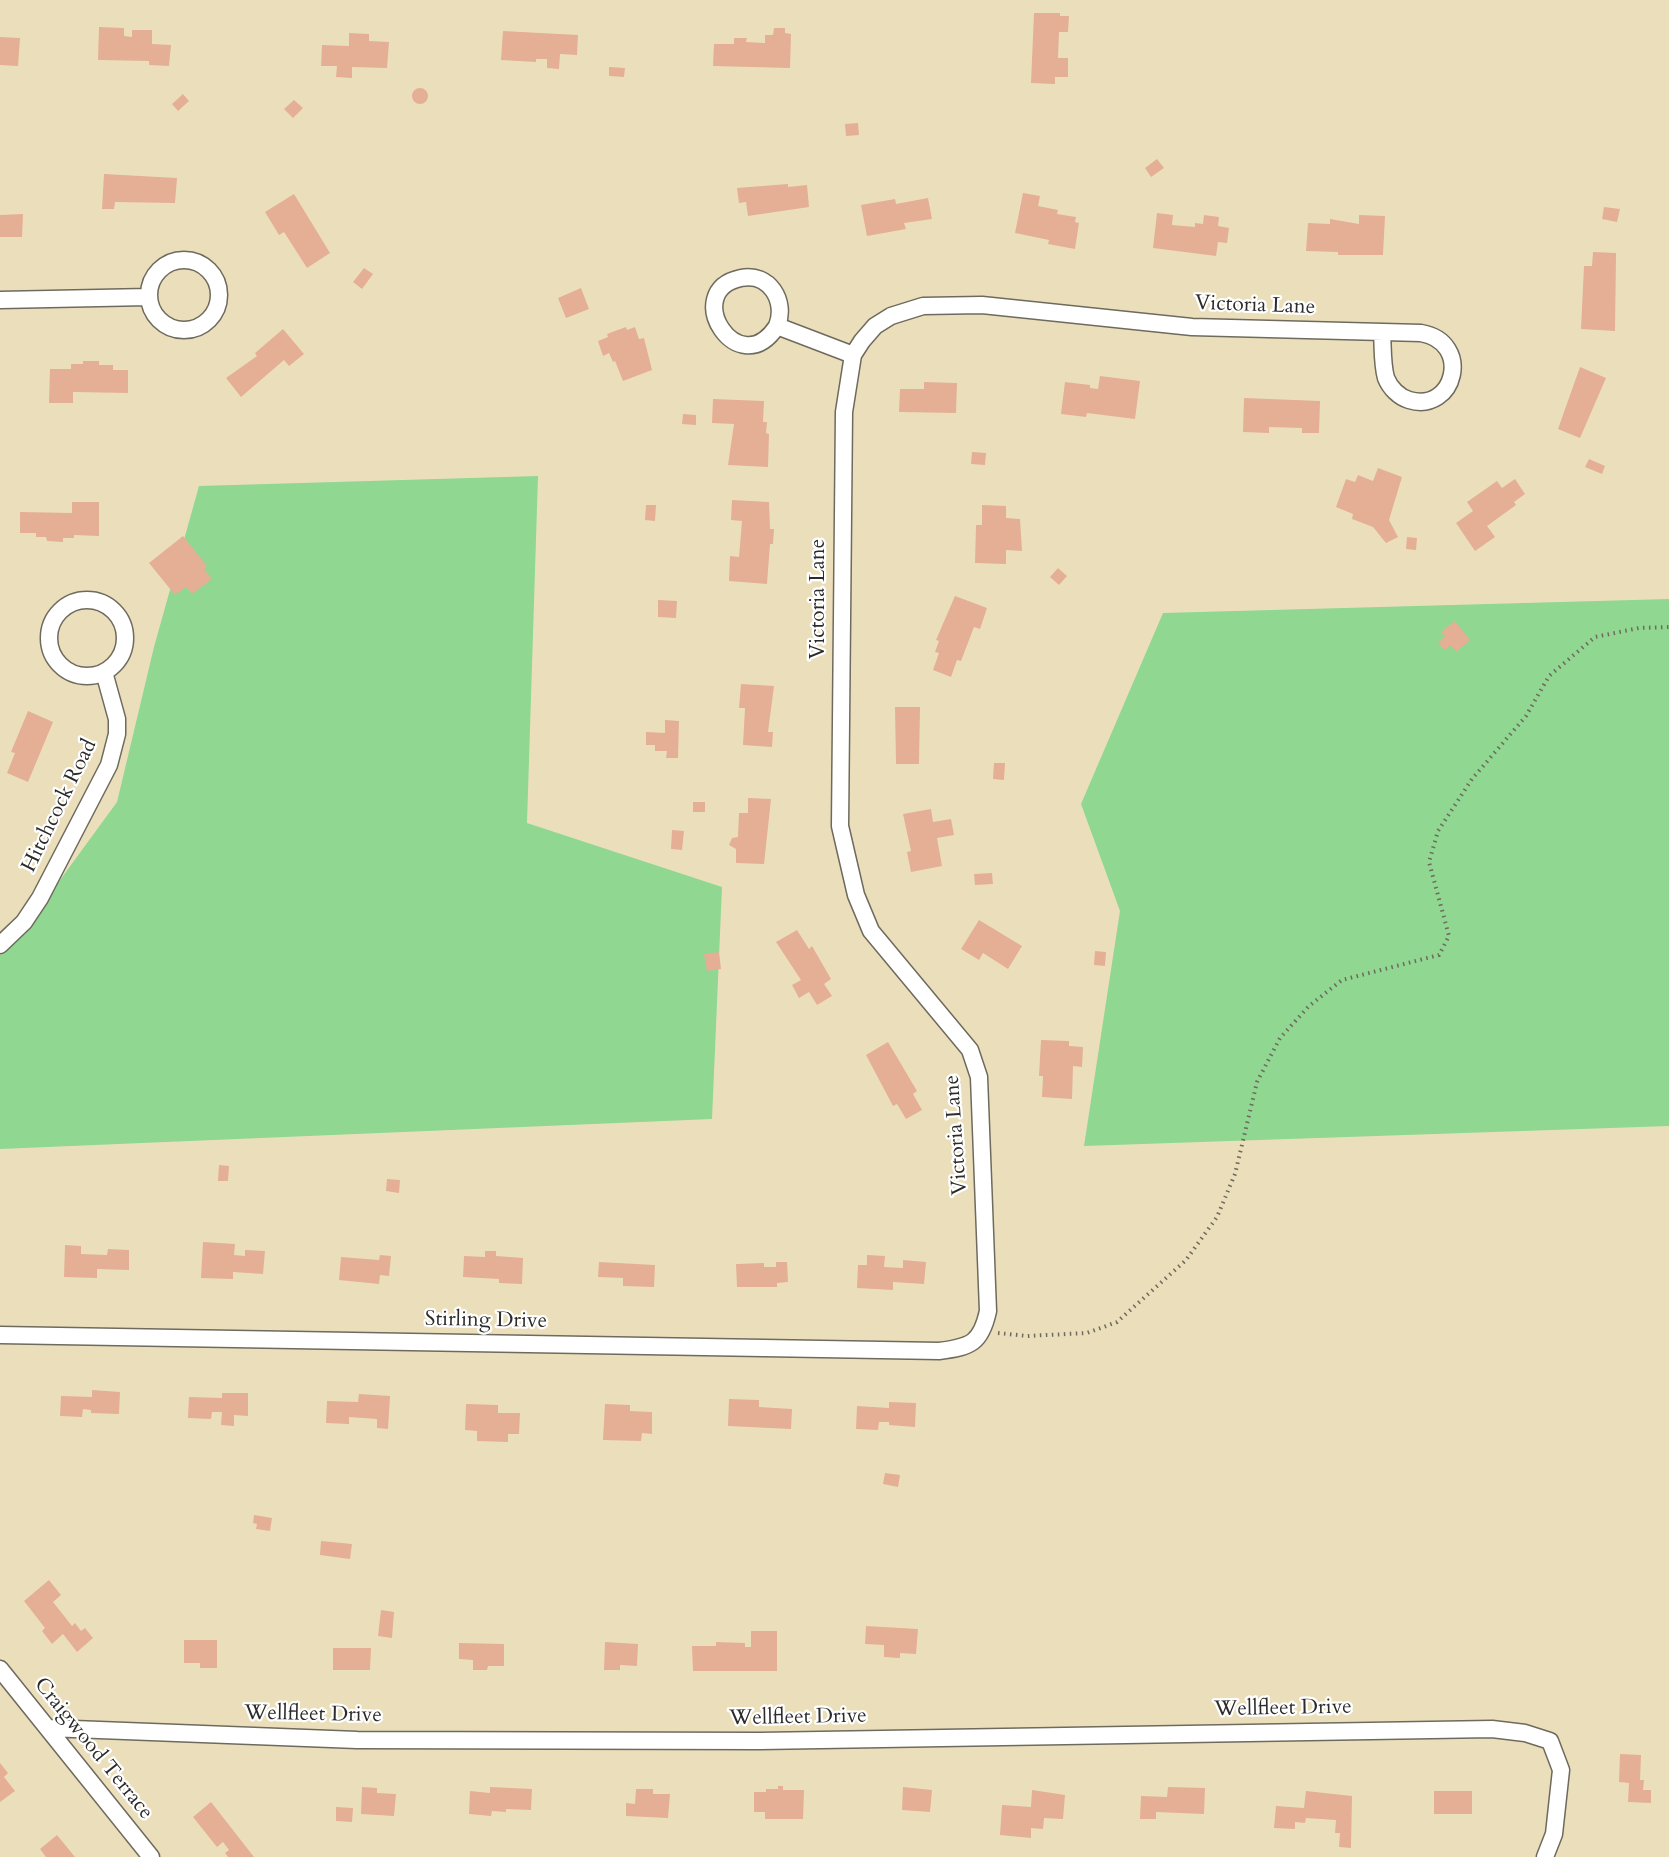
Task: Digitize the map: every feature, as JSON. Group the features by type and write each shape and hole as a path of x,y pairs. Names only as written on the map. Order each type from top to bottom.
{"street":[{"path":"179,260 194,261 207,268 216,279 220,294 216,309 207,322 185,330 163,323 153,312 148,297 154,275 165,265 179,260"},
{"path":"740,278 760,280 772,287 779,299 781,312 777,326 768,337 754,344 732,340 717,324 714,310 718,295 727,284 740,278"},
{"path":"0,300 148,297"},
{"name":"Victoria Lane","path":"983,1332 988,1311 979,1077 970,1050 871,931 856,895 840,826 844,412 853,355 875,326 904,310 942,305 982,305 1192,327 1421,333 1442,342 1450,354 1453,365 1452,376 1446,389 1434,398 1420,402 1399,395 1386,378 1382,332"},
{"path":"777,326 853,355"},
{"path":"98,601 112,609 122,622 124,647 117,662 104,672 80,675 65,669 54,657 49,642 51,626 59,612 73,602 98,601"},
{"name":"Hitchcock Road","path":"0,945 24,922 40,898 109,765 117,734 117,719 104,672"},
{"name":"Stirling Drive","path":"0,1335 939,1351 971,1345 983,1332"},
{"name":"Craigwood Terrace","path":"0,1669 151,1857"},
{"name":"Wellfleet Drive","path":"48,1728 357,1740 759,1741 1439,1728 1492,1729 1525,1733 1550,1741 1561,1770 1554,1834 1545,1857"}],"path":[{"path":"983,1332 1027,1336 1087,1333 1116,1322 1186,1260 1217,1217 1235,1174 1257,1082 1280,1038 1309,1006 1342,980 1439,955 1449,936 1429,862 1438,831 1472,779 1526,716 1549,676 1595,637 1638,628 1669,627"}],"green space":[{"path":"538,476 527,823 722,887 712,1119 0,1149 0,955 14,943 117,802 154,647 199,486"},
{"path":"1669,599 1669,1126 1084,1146 1120,911 1081,804 1163,613"}],"building":[{"path":"1034,13 1060,13 1060,16 1069,16 1068,32 1059,32 1058,58 1068,58 1068,77 1055,77 1055,84 1031,83"},
{"path":"99,27 124,28 124,36 132,37 132,30 152,30 152,44 171,45 169,66 149,65 149,61 98,60"},
{"path":"774,28 785,28 785,33 791,34 790,68 713,66 714,44 734,44 734,38 747,38 746,42 765,43 765,35 773,35"},
{"path":"503,31 578,35 577,55 560,54 559,69 547,68 547,59 536,59 536,62 501,60"},
{"path":"349,33 369,34 369,41 389,42 387,68 352,67 352,78 336,77 337,66 321,66 322,45 349,46"},
{"path":"0,37 20,38 18,66 0,65"},
{"path":"609,67 625,68 624,77 609,76"},
{"path":"420,88 428,96 420,104 412,96"},
{"path":"183,94 189,101 178,111 172,104"},
{"path":"294,100 303,108 293,118 284,109"},
{"path":"858,123 859,135 846,136 845,124"},
{"path":"1157,159 1164,168 1151,177 1145,168"},
{"path":"104,174 177,178 175,203 115,202 114,209 102,209"},
{"path":"788,184 788,187 807,185 809,207 748,216 746,202 739,203 737,188"},
{"path":"1023,193 1040,196 1038,206 1058,210 1057,214 1076,217 1075,222 1079,223 1075,249 1048,244 1049,240 1015,233"},
{"path":"294,194 330,253 307,268 284,232 279,235 265,212"},
{"path":"928,198 932,219 904,223 906,229 867,236 861,205 895,199 896,204"},
{"path":"1604,207 1620,209 1617,222 1602,219"},
{"path":"1157,213 1173,215 1172,225 1195,227 1195,223 1203,224 1204,215 1219,217 1218,226 1229,228 1227,243 1218,242 1216,256 1153,248"},
{"path":"23,214 22,237 0,237 0,215"},
{"path":"1359,215 1385,216 1383,255 1338,255 1338,252 1306,251 1308,223 1330,224 1330,219 1359,224"},
{"path":"1593,252 1616,253 1615,331 1581,329 1584,266 1592,266"},
{"path":"364,268 373,274 362,289 353,282"},
{"path":"581,288 589,309 566,318 558,298"},
{"path":"626,327 627,330 635,327 639,339 644,338 652,370 623,381 615,361 613,362 609,353 603,356 598,341 608,337 607,334"},
{"path":"283,329 304,354 289,366 284,360 241,397 226,378 257,356 255,353"},
{"path":"83,361 99,361 99,365 113,365 113,370 128,370 128,393 73,392 73,403 49,403 50,369 71,369 71,364 83,364"},
{"path":"1580,367 1606,378 1580,438 1558,429"},
{"path":"1100,376 1140,381 1135,419 1087,413 1086,417 1061,414 1065,382 1090,385 1090,388 1098,389"},
{"path":"924,382 957,383 956,413 899,412 900,389 924,389"},
{"path":"1244,398 1320,401 1319,433 1302,433 1302,428 1269,427 1269,433 1243,432"},
{"path":"713,399 764,401 763,422 767,422 766,433 769,434 768,467 728,465 734,424 712,423"},
{"path":"683,414 696,415 696,425 682,424"},
{"path":"972,452 986,453 985,465 971,464"},
{"path":"1589,459 1605,466 1602,474 1585,467"},
{"path":"1378,468 1402,477 1389,520 1398,537 1386,543 1373,527 1352,519 1353,514 1336,507 1346,479 1355,482 1358,475 1373,481"},
{"path":"1515,479 1525,494 1514,502 1516,505 1487,526 1495,537 1475,551 1456,523 1473,511 1467,502 1497,481 1502,488"},
{"path":"732,500 769,502 770,529 774,529 773,544 770,544 767,584 729,581 730,556 739,557 742,521 731,520"},
{"path":"72,502 99,502 99,536 74,535 74,538 63,538 63,542 47,541 46,537 36,537 36,533 20,533 20,512 72,513"},
{"path":"646,505 656,505 655,521 645,520"},
{"path":"982,505 1006,506 1006,518 1020,519 1022,551 1006,550 1006,564 975,563 976,525 982,525"},
{"path":"183,536 207,566 204,569 212,579 192,594 186,587 175,595 149,563"},
{"path":"1407,537 1417,538 1416,550 1406,549"},
{"path":"1058,568 1067,576 1059,585 1050,577"},
{"path":"955,596 987,608 980,629 974,627 961,661 957,660 951,677 933,670 939,653 935,652 939,641 936,640"},
{"path":"658,600 677,601 676,618 658,617"},
{"path":"1455,621 1470,640 1456,652 1451,645 1445,650 1438,643 1445,636 1441,632"},
{"path":"741,684 774,686 768,732 773,732 772,747 743,745 745,708 739,708"},
{"path":"895,707 920,707 919,764 896,764"},
{"path":"28,711 53,722 28,782 7,773 15,753 11,752"},
{"path":"665,720 679,721 678,758 666,758 667,751 655,751 655,745 646,745 646,732 665,733"},
{"path":"994,763 1005,763 1004,780 993,779"},
{"path":"748,798 771,799 764,864 736,863 736,849 729,845 732,838 738,837 739,813 748,813"},
{"path":"693,802 705,802 705,812 693,812"},
{"path":"931,809 933,822 951,819 954,835 937,838 942,866 911,872 907,852 911,851 903,814"},
{"path":"672,830 684,831 682,850 671,849"},
{"path":"992,873 993,884 975,885 974,874"},
{"path":"979,920 1022,946 1008,969 983,953 979,960 961,949"},
{"path":"797,930 809,949 812,946 831,979 824,984 832,996 817,1005 809,992 799,998 792,985 801,980 776,942"},
{"path":"1095,951 1106,952 1105,966 1094,965"},
{"path":"719,952 721,969 707,971 704,954"},
{"path":"1041,1040 1069,1041 1069,1046 1083,1047 1082,1067 1073,1066 1072,1099 1042,1097 1043,1076 1039,1076"},
{"path":"888,1042 917,1091 913,1094 922,1110 906,1119 897,1104 893,1106 866,1055"},
{"path":"219,1165 229,1166 228,1181 218,1181"},
{"path":"387,1179 400,1180 399,1193 386,1191"},
{"path":"203,1242 235,1244 234,1255 245,1256 245,1250 265,1251 263,1274 233,1272 233,1279 201,1278"},
{"path":"65,1245 81,1246 81,1254 107,1255 108,1249 129,1250 129,1270 97,1269 97,1278 64,1277"},
{"path":"485,1251 496,1251 496,1256 523,1258 522,1284 499,1283 499,1279 463,1277 464,1256 485,1257"},
{"path":"380,1255 391,1256 389,1276 380,1275 379,1284 339,1280 341,1257 379,1260"},
{"path":"867,1255 885,1256 884,1267 903,1268 903,1260 926,1262 924,1284 893,1282 893,1290 857,1288 858,1265 867,1265"},
{"path":"599,1262 655,1265 654,1287 623,1286 623,1278 598,1277"},
{"path":"776,1262 787,1262 788,1282 777,1283 777,1287 737,1287 736,1264 764,1263 764,1267 776,1267"},
{"path":"92,1390 120,1392 119,1414 91,1413 91,1410 83,1409 82,1417 60,1416 61,1396 92,1397"},
{"path":"222,1393 248,1393 248,1416 234,1415 234,1426 221,1425 222,1412 212,1412 211,1419 188,1418 189,1397 222,1398"},
{"path":"359,1394 390,1396 388,1429 377,1428 377,1419 349,1417 349,1424 326,1423 327,1401 358,1402"},
{"path":"729,1399 759,1400 759,1407 792,1409 791,1429 728,1426"},
{"path":"889,1402 916,1403 915,1427 879,1422 878,1430 856,1429 857,1406 889,1408"},
{"path":"466,1404 498,1405 498,1413 520,1413 519,1434 508,1434 508,1442 477,1441 477,1431 465,1430"},
{"path":"605,1404 630,1405 630,1411 652,1412 652,1434 642,1433 641,1441 603,1440"},
{"path":"885,1473 900,1475 898,1487 883,1484"},
{"path":"254,1515 272,1518 270,1531 256,1529 257,1524 253,1523"},
{"path":"321,1541 352,1544 350,1559 320,1555"},
{"path":"49,1580 61,1595 53,1602 72,1626 75,1623 81,1631 85,1628 93,1638 77,1652 63,1634 52,1644 42,1631 45,1628 24,1601"},
{"path":"381,1610 394,1612 392,1638 378,1636"},
{"path":"866,1626 918,1629 916,1654 900,1653 900,1658 884,1657 884,1645 865,1644"},
{"path":"751,1631 777,1631 777,1671 693,1671 692,1646 716,1646 716,1642 745,1643 745,1647 751,1647"},
{"path":"184,1640 217,1640 217,1668 200,1668 200,1663 184,1663"},
{"path":"605,1642 638,1644 637,1666 620,1665 620,1670 604,1670"},
{"path":"459,1643 504,1644 504,1666 488,1666 487,1670 473,1670 473,1660 459,1659"},
{"path":"333,1648 371,1648 370,1670 333,1670"},
{"path":"1620,1754 1641,1755 1640,1780 1644,1780 1643,1790 1651,1790 1651,1803 1628,1802 1629,1783 1619,1782"},
{"path":"0,1763 8,1773 4,1777 15,1791 0,1802"},
{"path":"778,1786 783,1786 783,1790 804,1790 803,1819 765,1819 765,1812 754,1812 754,1792 778,1789"},
{"path":"362,1787 377,1788 377,1793 396,1794 394,1816 361,1814"},
{"path":"490,1787 532,1789 531,1810 492,1811 491,1816 469,1814 470,1791 490,1793"},
{"path":"903,1787 932,1790 930,1812 902,1810"},
{"path":"1168,1787 1205,1788 1204,1814 1156,1812 1156,1819 1140,1819 1141,1796 1167,1797"},
{"path":"636,1789 653,1789 653,1794 670,1794 668,1818 626,1816 626,1803 635,1804"},
{"path":"1032,1790 1065,1795 1063,1819 1044,1818 1043,1829 1031,1828 1031,1838 1000,1835 1002,1805 1031,1807"},
{"path":"1306,1791 1352,1796 1351,1848 1339,1847 1340,1833 1335,1833 1336,1820 1306,1818 1305,1823 1295,1822 1295,1829 1274,1828 1276,1806 1304,1808"},
{"path":"1434,1791 1472,1791 1472,1814 1434,1814"},
{"path":"211,1802 254,1857 228,1857 225,1853 229,1850 223,1842 217,1847 193,1817"},
{"path":"336,1807 353,1808 352,1822 336,1821"},
{"path":"57,1835 75,1857 46,1857 40,1849"}]}
